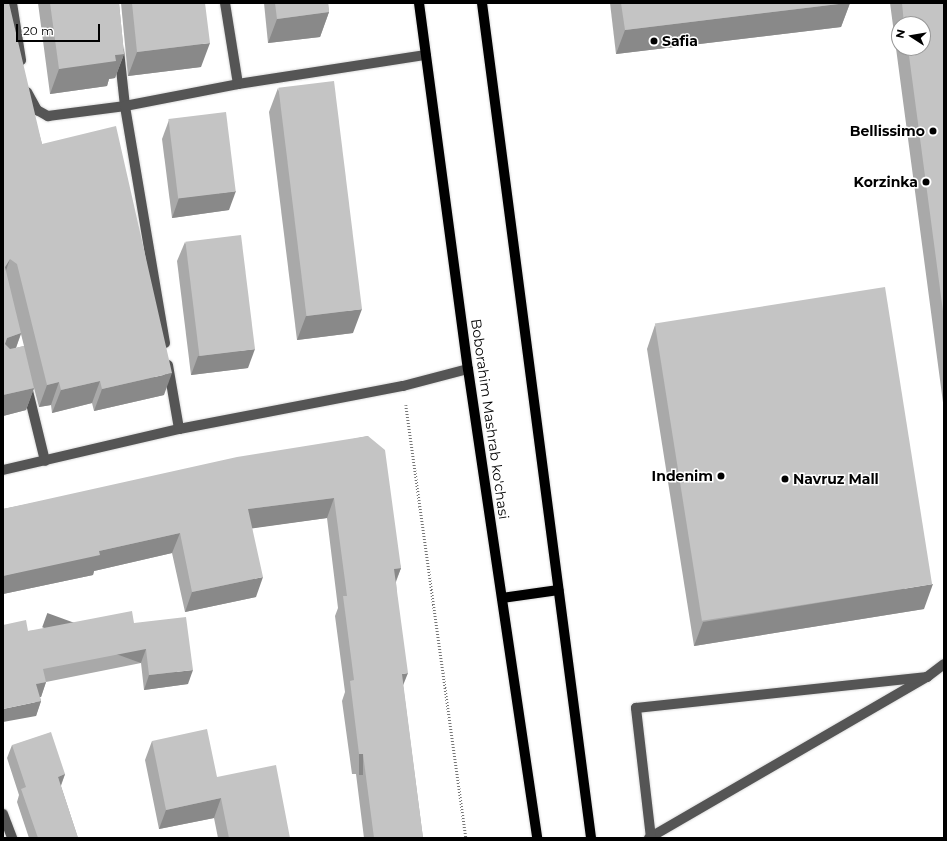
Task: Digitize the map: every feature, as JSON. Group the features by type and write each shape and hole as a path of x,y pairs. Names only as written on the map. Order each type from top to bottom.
{"main road":[{"name":"Boborahim Mashrab ko'chasi","path":"419,3 468,369 537,838"},
{"path":"482,3 591,838"},
{"path":"502,598 558,590"}],"street":[{"path":"12,3 27,95 37,110 48,116 125,106 238,84 426,55"},
{"path":"225,3 238,84"},
{"path":"118,42 125,106 179,429"},
{"path":"3,470 179,429 403,386 468,369"},
{"path":"24,376 45,460"},
{"path":"927,677 636,708 650,838 927,677 944,664"},
{"path":"3,814 12,838"}],"path":[{"path":"403,386 466,838"}],"building":[{"path":"3,3 9,3 42,144 116,126 172,373 102,389 100,381 61,390 59,382 47,385 17,264 10,259 5,267 21,333 7,338 5,344 10,349 24,346 34,388 3,395"},
{"path":"50,3 119,3 124,54 115,55 116,61 59,69"},
{"path":"132,3 205,3 210,43 137,52"},
{"path":"275,3 328,3 329,12 277,19"},
{"path":"621,3 847,3 625,30"},
{"path":"902,3 944,3 944,319 909,56 931,56 931,16 903,16"},
{"path":"334,81 362,309 306,316 278,88"},
{"path":"226,112 236,191 178,198 168,119"},
{"path":"241,235 255,349 199,356 185,242"},
{"name":"Navruz Mall","path":"885,287 932,584 702,621 655,323"},
{"path":"368,436 385,450 401,568 394,569 408,673 402,674 423,838 374,838 363,754 359,754 350,681 354,680 343,596 347,596 334,498 248,509 263,577 192,592 180,533 99,551 100,555 3,576 3,509 237,457"},
{"path":"132,611 134,623 186,617 193,670 149,675 146,649 43,669 46,682 36,684 41,701 3,709 3,625 26,620 28,631"},
{"path":"207,729 217,777 276,765 290,838 229,838 221,798 166,810 152,741"},
{"path":"51,732 65,774 58,777 78,838 38,838 21,789 26,787 12,745"}],"place":[{"name":"Safia","path":"654,41"},
{"name":"Bellissimo","path":"933,131"},
{"name":"Korzinka","path":"926,182"},
{"name":"Indenim","path":"721,476"},
{"name":"Navruz Mall","path":"785,479"}]}
